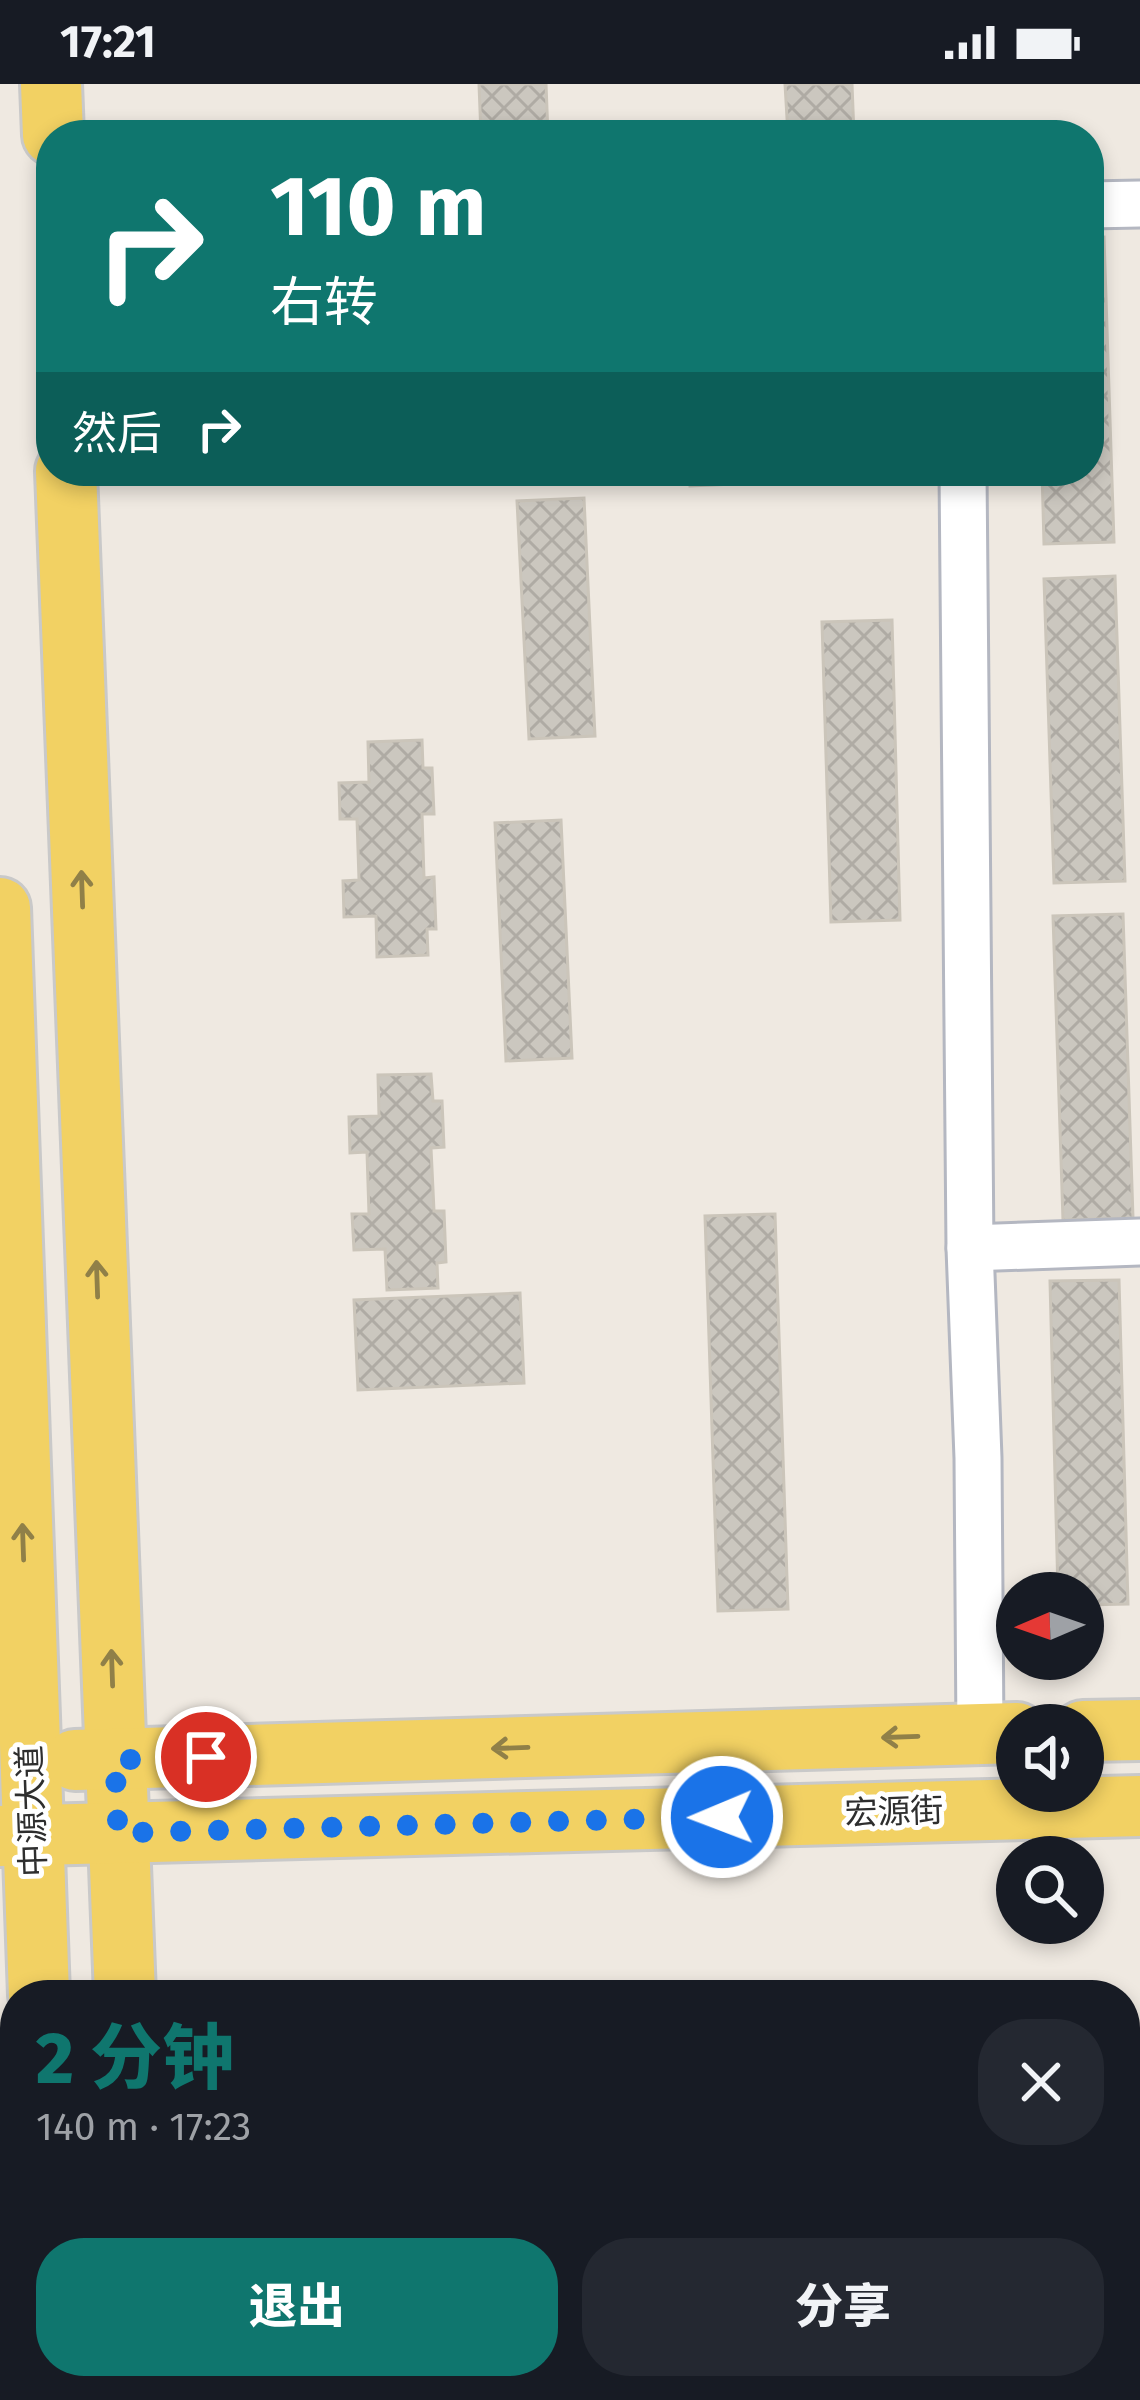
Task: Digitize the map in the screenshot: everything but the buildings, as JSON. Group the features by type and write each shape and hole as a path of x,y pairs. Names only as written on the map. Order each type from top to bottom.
{"main road":[{"path":"51,84 52,120"},
{"path":"67,486 124,1980"},
{"name":"中源大道","path":"0,908 16,1835 37,1980"},
{"path":"1104,1731 1140,1730"},
{"path":"15,1762 996,1734"},
{"name":"宏源街","path":"16,1835 1140,1806"}],"street":[{"path":"1104,205 1140,204"},
{"path":"963,486 970,1248 978,1458 996,1706"},
{"path":"970,1248 1140,1241"}],"route":[{"path":"206,1757 115,1760 118,1833 722,1817"}]}
